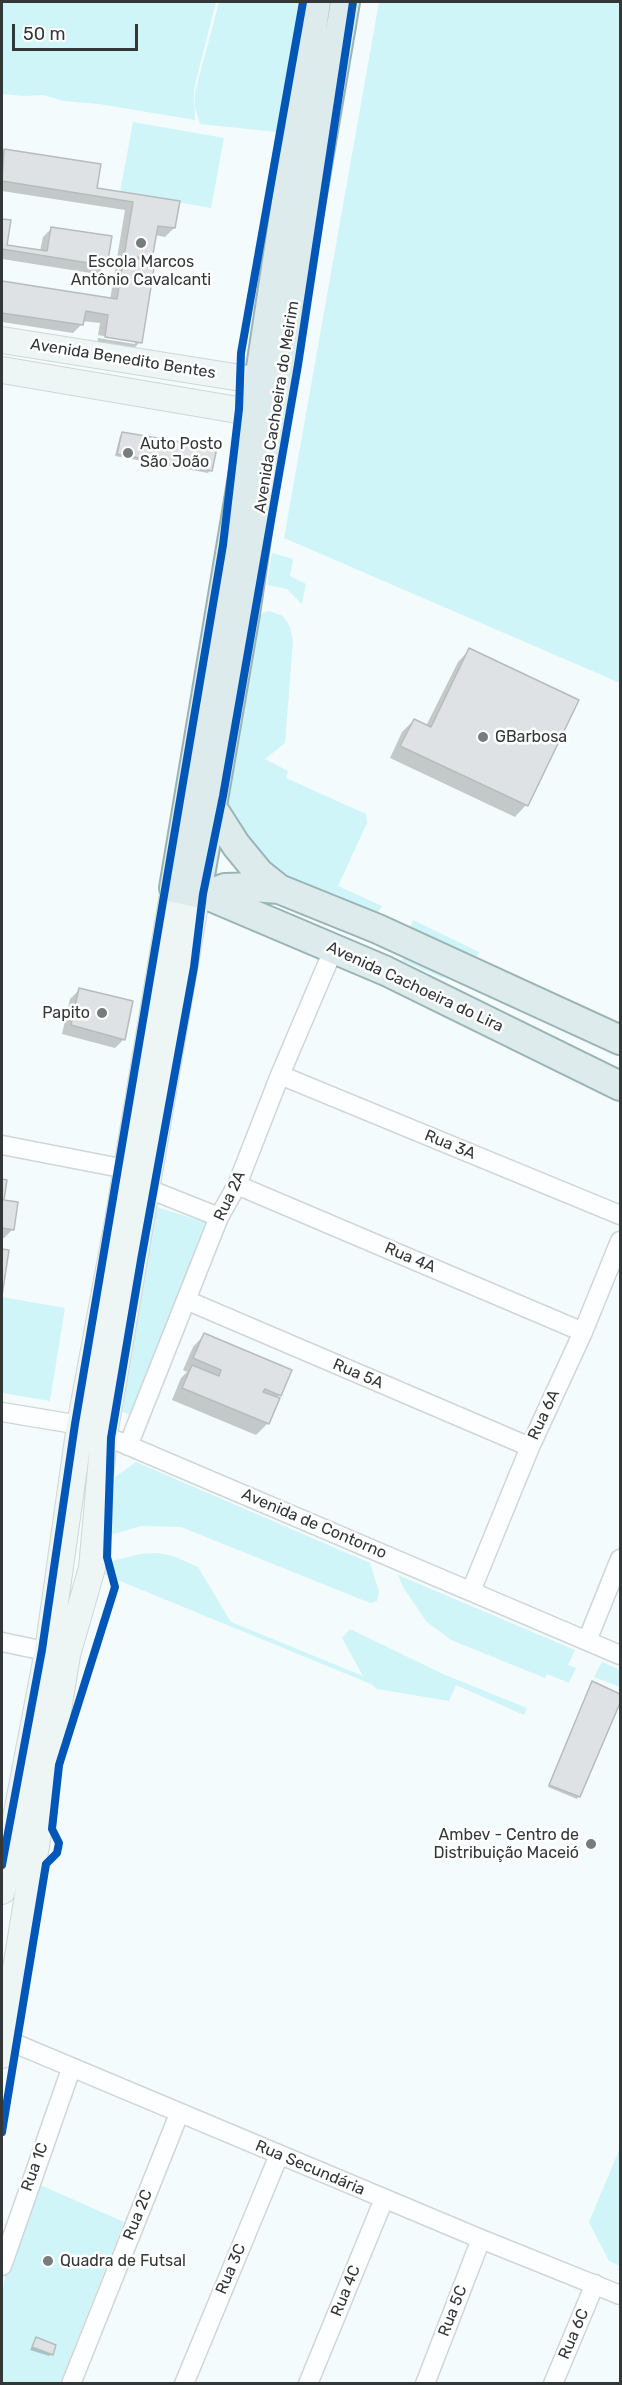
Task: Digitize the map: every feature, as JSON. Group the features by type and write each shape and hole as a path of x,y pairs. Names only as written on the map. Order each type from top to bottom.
{"main road":[{"name":"Avenida Cachoeira do Meirim","path":"192,892 269,382 316,2"},
{"name":"Avenida Cachoeira do Meirim","path":"269,382 345,2"},
{"name":"Avenida Cachoeira do Meirim","path":"192,892 213,809 246,614 264,414"},
{"path":"213,809 236,845 275,889"},
{"path":"192,892 225,888 275,889 378,929 621,1040"},
{"path":"257,916 253,900 275,889"},
{"name":"Avenida Cachoeira do Lira","path":"192,892 257,916 428,990 621,1086"}],"street":[{"name":"Avenida Benedito Bentes","path":"2,340 269,382"},
{"name":"Avenida Benedito Bentes","path":"2,370 264,414"},
{"name":"Avenida Cachoeira do Meirim","path":"2,2044 29,1884 57,1653 80,1425 126,1169 192,892"},
{"name":"Avenida Cachoeira do Meirim","path":"2,1884 57,1653 92,1568 104,1435 146,1188 192,892"},
{"name":"Rua 2A","path":"128,1446 219,1217 237,1185 280,1075 334,948"},
{"name":"Rua 3A","path":"280,1075 621,1215"},
{"path":"2,1145 126,1169"},
{"name":"Rua 4A","path":"237,1185 584,1332"},
{"path":"146,1188 219,1217"},
{"name":"Rua 6A","path":"471,1591 530,1447 584,1332 621,1240"},
{"name":"Rua 5A","path":"186,1300 530,1447"},
{"name":"Avenida de Contorno","path":"2,1412 80,1425 621,1655"},
{"path":"586,1641 621,1559"},
{"path":"2,1642 57,1653"},
{"path":"2,1884 29,1884"},
{"name":"Rua Secundária","path":"2,2044 71,2068 481,2240 621,2295"},
{"name":"Rua 1C","path":"2,2266 71,2068"},
{"name":"Rua 2C","path":"71,2384 179,2114"},
{"name":"Rua 3C","path":"184,2384 279,2155"},
{"name":"Rua 4C","path":"308,2384 384,2199"},
{"name":"Rua 5C","path":"425,2384 481,2240"},
{"name":"Rua 6C","path":"553,2384 596,2284"}],"shaded area":[{"path":"2,2 216,2 194,89 195,120 99,104 64,101 43,95 2,94"},
{"path":"219,2 302,2 277,132 200,124 195,107 195,92"},
{"path":"379,2 620,2 620,683 284,538"},
{"path":"133,122 224,138 211,208 120,192"},
{"path":"272,553 293,559 290,576 306,584 302,604 287,589 267,585"},
{"path":"269,611 283,616 290,627 293,641 285,743 265,759 288,771 286,778 366,814 367,823 338,886 382,906 377,914 244,877 232,864 223,847 223,827 248,651 253,646 259,618 263,613"},
{"path":"413,920 479,952 471,966 459,974 443,978 403,961 401,950"},
{"path":"153,1206 208,1223 130,1415 117,1409"},
{"path":"2,1297 65,1308 50,1401 2,1393"},
{"path":"136,1462 370,1563 379,1592 377,1601 370,1603 181,1527 141,1526 107,1536 115,1477"},
{"path":"158,1553 173,1556 198,1567 231,1622 363,1676 342,1638 350,1629 443,1674 527,1708 524,1715 456,1685 449,1701 377,1689 371,1684 103,1574 103,1569 112,1561 140,1554"},
{"path":"398,1575 575,1650 568,1665 576,1668 569,1683 547,1674 545,1678 451,1640 426,1621 403,1587"},
{"path":"602,1662 620,1670 620,1687 594,1677"},
{"path":"620,2148 620,2266 609,2261 589,2222"},
{"path":"38,2184 124,2222 60,2383 2,2384 2,2296 9,2249"}],"building":[{"name":"Escola Marcos Antônio Cavalcanti","path":"4,149 101,164 97,188 180,201 175,228 158,226 152,259 138,257 138,259 155,262 142,343 105,337 108,315 86,311 83,325 2,313 2,281 117,299 133,202 2,181"},
{"name":"Escola Marcos Antônio Cavalcanti","path":"2,219 11,220 7,245 47,251 51,227 112,236 107,266 2,249"},
{"path":"122,432 217,448 212,471 117,454"},
{"name":"GBarbosa","path":"469,648 579,700 528,806 400,746 414,719 431,727"},
{"name":"Papito","path":"79,988 133,1001 125,1040 71,1025"},
{"path":"2,1179 7,1180 4,1200 18,1202 14,1230 2,1228"},
{"path":"2,1249 9,1250 2,1296"},
{"path":"204,1333 292,1370 281,1396 265,1389 263,1392 280,1398 269,1424 182,1388 192,1365 219,1376 221,1370 193,1358"},
{"path":"592,1681 620,1694 620,1703 580,1797 549,1785"},
{"path":"36,2337 56,2345 53,2355 32,2347"}],"cycle path":[{"path":"2,1865 42,1650 75,1424 223,545 239,409 241,353 303,2"},
{"path":"2,2132 46,1864 57,1853 59,1843 52,1829 59,1765 115,1587 107,1557 111,1438 194,967 203,894 223,796 298,365 353,2"}],"place":[{"name":"Escola Marcos Antônio Cavalcanti","path":"141,243"},
{"name":"Auto Posto São João","path":"128,453"},
{"name":"GBarbosa","path":"483,737"},
{"name":"Papito","path":"102,1013"},
{"name":"Ambev - Centro de Distribuição Maceió","path":"591,1844"},
{"name":"Quadra de Futsal","path":"48,2261"}]}
